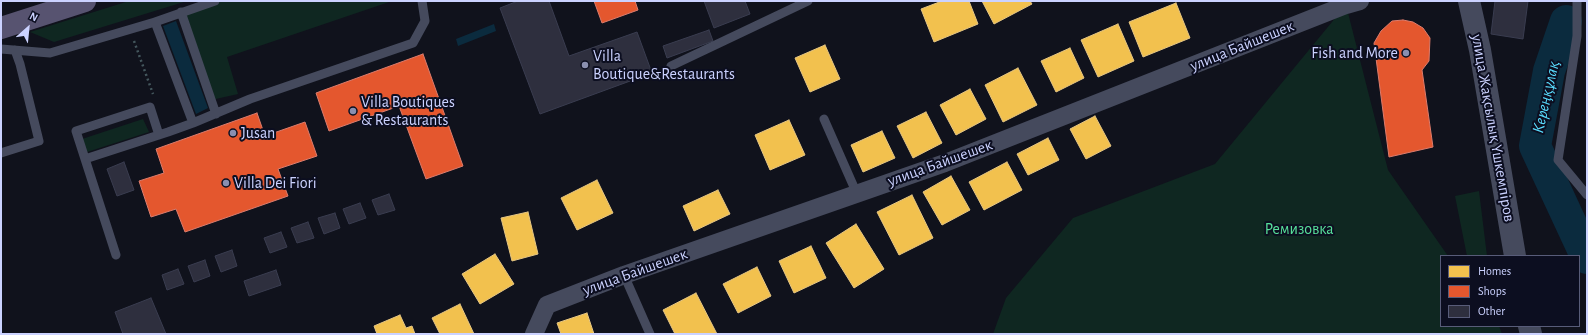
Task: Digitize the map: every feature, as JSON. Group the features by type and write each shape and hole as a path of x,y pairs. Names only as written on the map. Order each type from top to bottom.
{"main road":[{"path":"1,28 85,1"}],"street":[{"name":"улица Байшешек","path":"534,334 547,306 624,275 946,163 1346,5 1360,1"},
{"name":"улица Жақсылық Үшкемпіров","path":"1468,1 1480,50 1516,255"}],"lane":[{"path":"1,49 50,53 155,22 215,1"},
{"path":"85,159 193,123 250,99 413,43 425,21 422,1"},
{"path":"671,66 808,1"},
{"path":"1577,1 1577,36 1558,160 1587,195"},
{"path":"181,12 216,114"},
{"path":"155,22 193,123"},
{"path":"1,153 39,141 20,64 15,50"},
{"path":"116,255 76,131 150,107 159,135"},
{"path":"824,119 857,194"},
{"path":"624,275 650,334"}],"path":[{"path":"133,36 155,100"}],"green space":[{"path":"129,1 187,1 54,42 30,32"},
{"path":"215,1 392,1 227,57 238,94 211,100 181,12"},
{"name":"Ремизовка","path":"1346,5 1388,170 1447,255 1440,255 1440,327 1499,327 1502,334 993,334 1006,298 1073,218 1215,164"},
{"path":"143,119 149,132 84,153 79,140"},
{"path":"1479,191 1487,255 1467,255 1455,196"}],"water":[{"path":"176,21 208,108 196,114 163,26"},
{"path":"494,24 496,31 458,46 456,39"}],"building: Homes":[{"path":"942,1 969,1 978,24 934,42 921,9"},
{"path":"982,1 1030,1 1032,4 994,24"},
{"path":"1176,3 1190,38 1143,57 1129,22"},
{"path":"1118,24 1134,61 1098,77 1081,40"},
{"path":"825,45 840,79 810,92 795,58"},
{"path":"1070,48 1084,78 1056,92 1041,61"},
{"path":"1018,68 1037,105 1003,122 985,85"},
{"path":"970,89 986,119 956,135 940,105"},
{"path":"926,112 942,143 913,158 897,126"},
{"path":"1095,116 1111,146 1086,159 1070,129"},
{"path":"789,120 805,155 770,170 755,135"},
{"path":"882,131 895,158 863,172 851,145"},
{"path":"1048,138 1059,160 1028,175 1017,154"},
{"path":"1007,162 1022,190 984,210 969,182"},
{"path":"951,176 970,210 942,225 923,192"},
{"path":"597,180 613,213 577,230 561,198"},
{"path":"718,190 730,214 694,231 683,206"},
{"path":"912,195 933,238 899,255 877,212"},
{"path":"528,212 538,254 512,261 501,218"},
{"path":"856,224 884,269 854,288 826,243"},
{"path":"811,246 826,278 794,293 779,261"},
{"path":"495,254 514,284 480,304 462,274"},
{"path":"757,267 771,296 738,313 723,284"},
{"path":"696,293 717,334 675,334 663,310"},
{"path":"460,304 474,334 440,334 432,318"},
{"path":"587,313 594,334 561,334 557,323"},
{"path":"400,315 406,328 412,326 415,334 377,334 374,326"}],"building: Shops":[{"path":"594,1 635,1 638,10 602,23"},
{"path":"1403,20 1413,22 1423,28 1430,38 1429,61 1422,70 1433,147 1389,157 1374,43 1381,31 1392,21"},
{"name":"Villa Boutiques & Restaurants","path":"423,54 463,166 426,179 399,106 329,131 316,93"},
{"path":"257,113 265,136 305,122 317,156 278,169 288,196 185,232 176,209 151,217 139,181 164,173 156,149"}],"building: Other":[{"name":"Villa Boutique&Restaurants","path":"518,1 549,1 569,56 637,32 652,73 540,114 500,8"},
{"path":"704,1 745,1 750,14 714,28"},
{"path":"1495,1 1528,1 1523,39 1491,34"},
{"path":"709,30 713,41 667,58 663,46"},
{"path":"124,162 134,190 117,196 107,169"},
{"path":"389,194 395,210 378,215 372,200"},
{"path":"360,203 366,218 349,224 343,209"},
{"path":"335,213 340,228 324,234 318,218"},
{"path":"308,222 314,238 297,243 291,228"},
{"path":"281,232 287,247 270,253 264,238"},
{"path":"232,250 237,266 221,272 215,256"},
{"path":"205,260 210,276 194,282 188,266"},
{"path":"178,269 184,284 167,290 162,275"},
{"path":"276,270 281,285 249,296 244,281"},
{"path":"151,298 166,334 123,334 115,312"}],"waterway":[{"name":"Кереңқұлақ","path":"1566,21 1549,71 1535,146 1587,258"}],"place":[{"name":"Fish and More","path":"1406,53"},
{"name":"Villa Boutique&Restaurants","path":"585,65"},
{"name":"Villa Boutiques & Restaurants","path":"353,111"},
{"name":"Jusan","path":"233,133"},
{"name":"Villa Dei Fiori","path":"226,183"}]}
